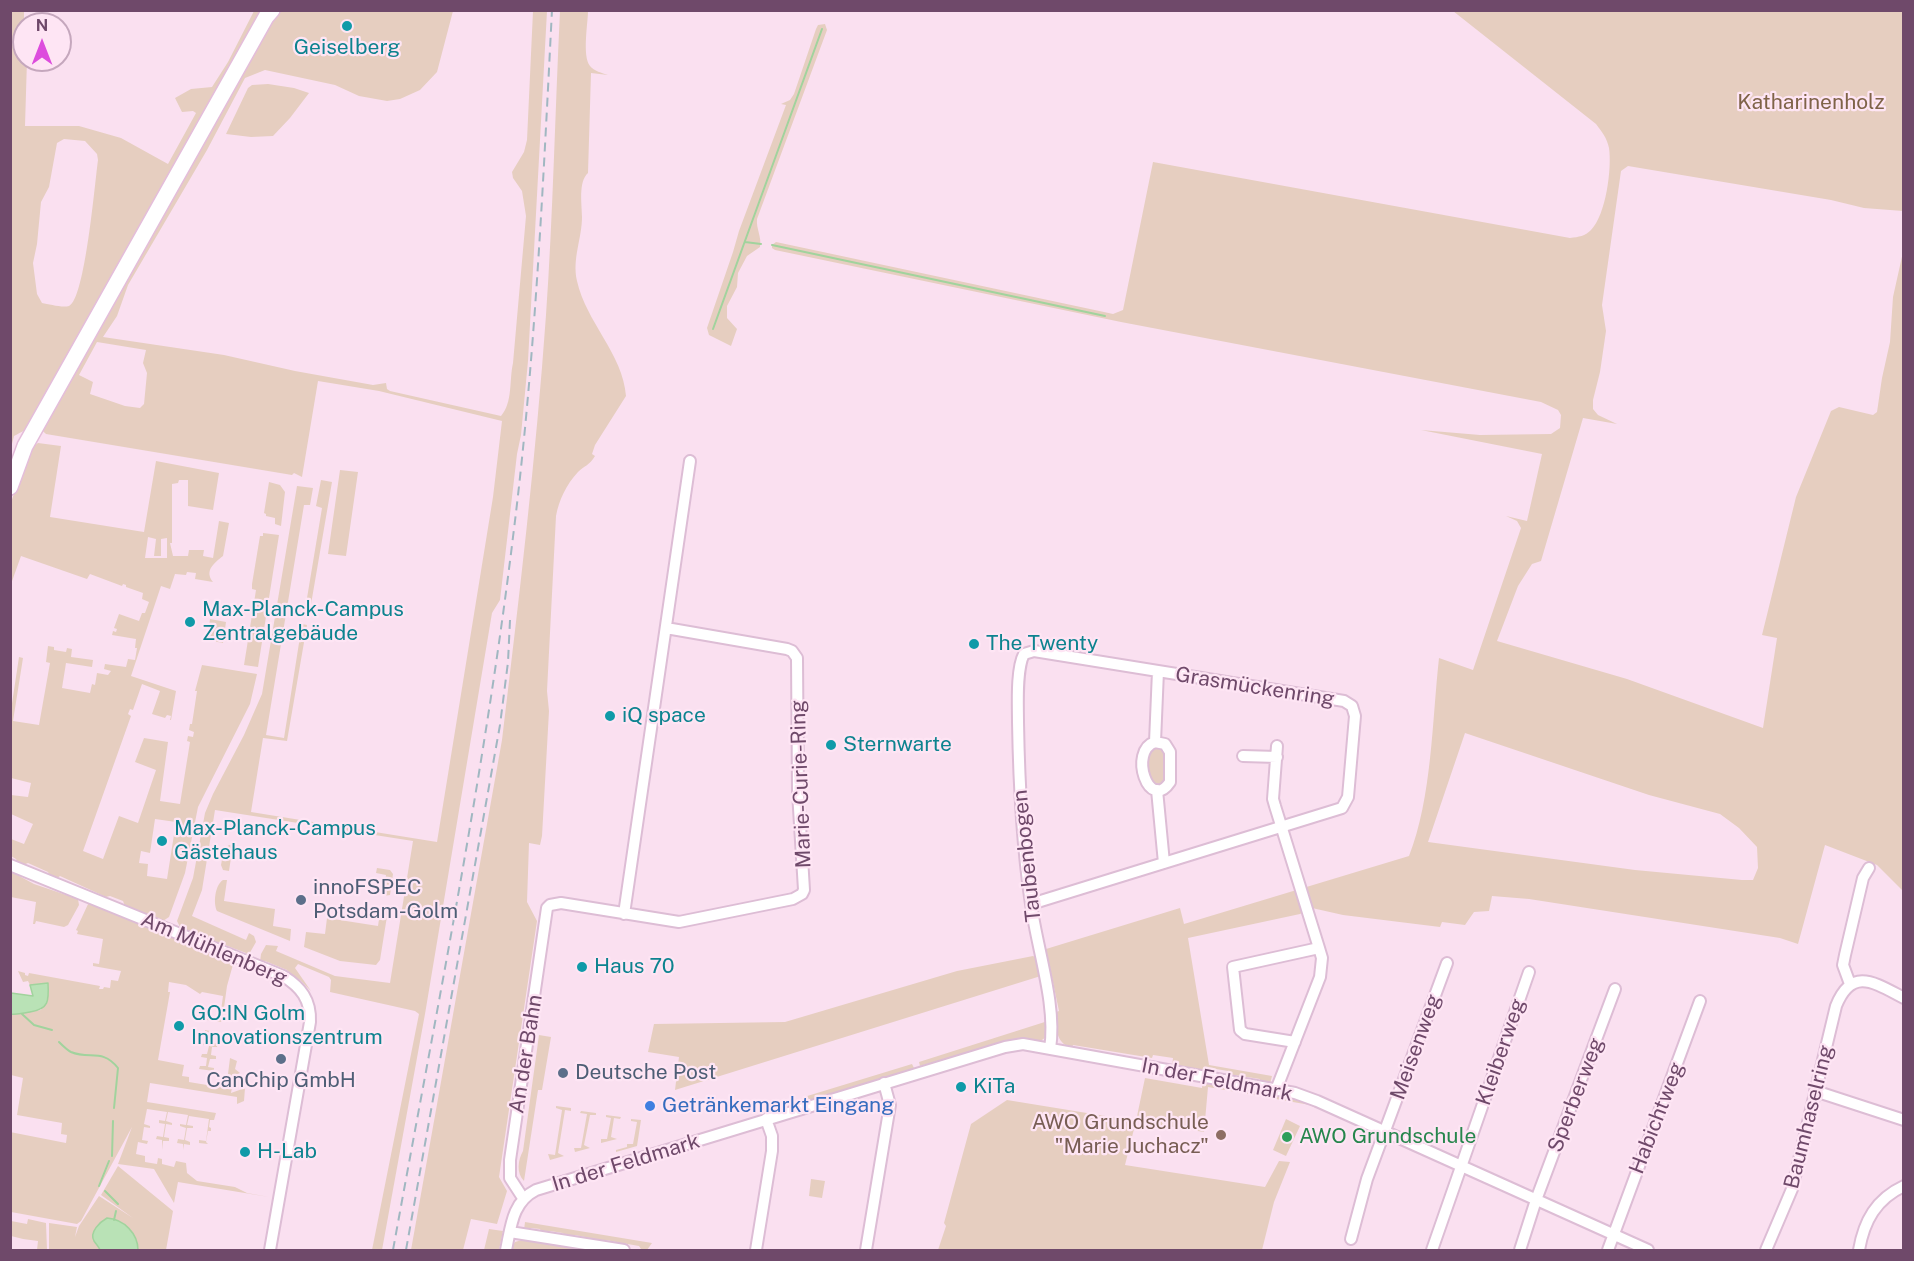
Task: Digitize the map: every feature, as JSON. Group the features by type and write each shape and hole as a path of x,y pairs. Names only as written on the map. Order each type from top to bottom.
{"street":[{"path":"10,487 25,446 272,10"},
{"path":"624,914 690,462"},
{"name":"Marie-Curie-Ring","path":"548,908 554,903 561,903 683,922 794,899 804,890 798,792 797,658 795,654 787,649 666,628"},
{"name":"Grasmückenring","path":"1021,662 1024,654 1034,651 1344,701 1352,706 1355,716 1348,801 1338,809 1030,904"},
{"name":"Taubenbogen","path":"1021,662 1018,708 1019,776 1025,863 1030,904 1052,1020 1050,1048"},
{"path":"1155,742 1158,671"},
{"path":"1155,742 1165,744 1170,756 1170,782 1164,788 1157,790 1148,786 1144,778 1144,752 1148,745 1155,742"},
{"path":"1243,756 1277,751 1273,799 1322,958 1320,977 1276,1090"},
{"path":"1157,790 1164,862"},
{"name":"Am Mühlenberg","path":"10,865 283,976 299,987 305,995 311,1012 310,1022 270,1251"},
{"path":"1869,868 1863,878 1843,965 1850,984 1874,982 1904,998"},
{"name":"An der Bahn","path":"523,1198 510,1178 510,1160 548,908"},
{"path":"1295,1042 1245,1034 1240,1030 1233,967 1319,948"},
{"name":"Meisenweg","path":"1351,1239 1367,1179 1447,963"},
{"name":"Kleiberweg","path":"1432,1251 1529,972"},
{"name":"Baumhaselring","path":"1766,1251 1792,1189 1836,1006 1841,993 1850,984"},
{"name":"Sperberweg","path":"1520,1251 1536,1200 1615,988"},
{"name":"Habichtweg","path":"1608,1251 1700,1001"},
{"name":"In der Feldmark","path":"523,1198 546,1187 766,1119 1005,1047 1023,1044 1295,1093 1385,1131 1648,1251"},
{"path":"866,1251 890,1105 884,1083"},
{"path":"1815,1091 1904,1120"},
{"path":"756,1251 772,1152 772,1136 766,1119"},
{"path":"1859,1251 1862,1233 1874,1208 1881,1200 1904,1186"},
{"path":"506,1251 515,1213 523,1198"},
{"path":"510,1232 624,1251"}],"green space":[{"path":"11,11 24,11 12,12 12,72 27,72 25,126 79,126 121,138 168,164 196,113 182,112 175,98 191,89 212,87 228,62 254,11 453,11 437,72 420,90 400,99 387,101 359,96 335,85 265,70 245,78 207,150 128,285 117,316 103,337 224,355 373,385 386,383 390,391 501,416 510,391 526,216 522,191 513,178 512,172 524,152 527,140 533,11 547,11 528,361 500,600 492,613 425,1014 382,1250 372,1250 419,1014 415,1011 330,992 329,977 298,964 295,968 311,991 287,970 265,961 260,962 266,945 278,946 276,951 335,976 390,983 413,841 215,810 202,890 192,916 246,940 249,933 254,936 256,942 248,956 246,953 217,942 214,943 210,938 181,929 177,921 193,878 205,813 262,694 297,486 313,488 310,505 304,505 266,735 284,738 302,624 307,625 287,741 263,738 251,812 437,842 493,497 502,421 379,391 318,381 302,477 294,473 292,475 46,434 34,428 14,436 11,448","holes":["64,139 85,141 97,154 98,160 80,284 75,299 69,306 42,303 37,294 33,263 41,202 49,187 57,143","97,342 146,350 143,363 147,373 144,404 140,408 125,406 90,394 93,382 79,375"]},
{"path":"560,11 588,11 586,55 590,66 608,75 591,73 588,173 582,187 582,225 576,256 576,273 588,310 618,366 626,396 595,445 592,454 595,456 578,472 567,487 556,516 542,836 540,845 529,843 527,902 537,921 499,1177 507,1191 497,1224 471,1219 463,1250 411,1250 502,740 527,528 542,368"},
{"name":"Katharinenholz","path":"1453,11 1903,11 1903,211 1864,208 1831,200 1628,166 1621,171 1602,305 1606,331 1593,400 1593,409 1598,415 1617,424 1583,418 1541,561 1532,564 1518,586 1497,641 1627,679 1763,728 1777,638 1762,635 1796,497 1831,411 1839,407 1873,415 1877,412 1890,342 1893,297 1903,252 1903,891 1877,865 1825,845 1798,944 1780,938 1529,899 1492,896 1489,911 1474,912 1465,925 1442,922 1440,927 1343,915 1312,908 1300,914 1188,938 1209,1065 1272,1076 1270,1084 1260,1082 1260,1079 1228,1074 1228,1071 1216,1069 1215,1074 1172,1067 1173,1058 1153,1055 1152,1058 1073,1045 1072,1048 1066,1046 1062,1043 1057,1029 1054,1013 1059,1011 1046,949 1180,908 1184,924 1409,856 1417,833 1427,784 1439,658 1473,670 1521,528 1517,521 1506,516 1527,521 1542,454 1421,430 1480,435 1551,434 1560,428 1561,415 1558,410 1541,402 1121,322 775,250 772,245 776,242 1113,314 1123,310 1153,162 1570,238 1582,236 1591,230 1601,214 1604,203 1609,179 1609,148 1606,138 1596,124","holes":["1465,733 1649,795 1720,814 1739,828 1757,847 1758,868 1753,880 1635,870 1428,842"]},
{"path":"825,24 827,30 757,219 760,247 747,256 738,273 737,287 727,306 727,318 737,329 731,346 709,335 707,328 739,231 786,105 781,104 790,100 794,94 816,29 818,25"},
{"path":"268,84 309,93 273,136 251,137 226,134 248,88 252,85"},
{"path":"38,443 61,446 50,517 144,532 156,461 219,473 213,510 188,506 188,480 179,480 178,483 172,484 172,543 170,543 173,556 188,556 189,550 204,550 203,556 213,558 219,521 229,523 223,556 210,571 210,578 213,582 195,579 196,573 187,572 186,575 175,574 170,589 161,586 131,676 176,691 171,720 171,716 167,715 165,718 152,714 160,691 142,684 133,710 130,709 128,714 131,716 83,851 103,859 119,816 138,823 156,770 135,762 144,738 168,742 160,801 180,804 190,742 187,741 188,736 193,737 194,732 189,730 202,665 257,674 250,704 198,807 185,873 169,917 163,921 125,906 123,901 110,896 106,897 60,876 56,879 48,872 28,863 23,865 18,863 11,856 11,839 24,844 33,824 11,814 11,795 28,797 31,783 11,778 11,710 19,657 23,658 13,721 39,725 50,663 46,662 48,646 54,647 54,650 66,652 67,648 72,649 71,657 93,660 92,667 66,663 62,688 90,693 92,684 95,685 97,673 108,675 111,671 104,669 105,664 126,667 128,659 135,660 136,639 112,635 117,629 114,628 119,614 139,621 149,602 142,599 143,593 126,587 126,585 122,586 90,574 87,579 21,556 11,584 11,502 31,448","holes":["148,537 156,539 154,556 161,556 161,539 167,538 167,558 145,558","155,819 176,822 167,879 147,876 148,864 139,863 141,851 150,853"]},
{"path":"340,470 358,472 346,556 328,554"},
{"path":"321,480 332,482 309,616 304,616 322,508 316,506"},
{"path":"269,482 280,485 285,492 281,526 275,524 275,518 266,516 264,513"},
{"path":"263,533 279,535 258,667 244,665 256,590 252,589 252,584 260,536 263,536"},
{"path":"210,619 226,622 223,643 207,640"},
{"path":"1152,746 1165,748 1168,775 1162,786 1154,786 1147,776 1149,749"},
{"path":"229,845 239,846 239,851 232,851 229,871 223,870 221,865 224,849"},
{"path":"377,868 390,870 393,874 390,895 383,896 386,875 376,873"},
{"path":"10,871 34,884 78,899 79,905 68,925 64,927 36,921 33,924 36,902 11,897"},
{"path":"223,880 227,880 224,901 275,909 273,926 291,929 290,941 217,911 216,894"},
{"path":"89,902 189,943 205,952 208,951 214,956 234,961 227,986 222,1022 207,1020 207,1016 220,1018 223,996 202,992 200,994 186,985 169,982 168,992 170,992 158,1060 184,1065 182,1076 189,1077 189,1082 219,1087 220,1081 227,1082 230,1058 237,1061 235,1069 240,1073 234,1076 231,1093 245,1088 244,1101 237,1104 237,1097 150,1083 147,1102 216,1113 214,1120 210,1120 211,1131 208,1131 206,1142 208,1144 199,1143 199,1140 206,1141 209,1119 189,1116 187,1125 193,1128 187,1128 185,1140 190,1142 190,1145 184,1144 183,1150 183,1144 177,1143 178,1139 184,1140 186,1128 180,1124 186,1125 188,1115 168,1112 166,1121 172,1125 166,1124 164,1137 169,1138 169,1141 163,1141 162,1150 162,1140 156,1139 157,1136 163,1137 165,1124 159,1123 159,1120 165,1121 167,1112 147,1109 144,1124 150,1128 144,1127 142,1140 148,1141 147,1144 138,1142 136,1154 145,1156 145,1162 157,1164 158,1158 162,1159 162,1164 174,1167 176,1161 186,1163 187,1173 197,1181 235,1187 247,1193 269,1197 178,1182 174,1203 154,1169 118,1164 132,1127 81,1221 77,1224 11,1212 10,1132 66,1143 67,1135 61,1134 62,1123 17,1115 23,1078 11,1075 11,1014 41,1010 48,983 30,985 28,981 23,982 18,971 28,976 29,973 100,986 99,989 110,988 111,980 118,981 121,971 93,966 93,963 99,964 103,939 77,934 76,930"},
{"path":"381,905 388,910 380,960 376,965 340,961 304,947 306,932 325,934 327,918 378,926"},
{"path":"1033,956 1041,960 1044,975 675,1090 679,1057 648,1052 654,1024 785,1022 957,971"},
{"path":"1051,1020 1049,1035 1039,1042 1000,1043 920,1066 919,1062"},
{"path":"205,1030 220,1033 214,1035 212,1042 218,1044 217,1047 212,1047 211,1055 216,1056 216,1059 210,1059 208,1067 214,1068 214,1071 199,1069 200,1066 206,1066 207,1058 201,1057 202,1054 207,1054 209,1046 203,1045 204,1042 210,1042 210,1034 205,1033"},
{"path":"539,1035 551,1037 542,1090 538,1090 524,1181 521,1178 519,1162 523,1151"},
{"path":"912,1064 914,1068 806,1102 804,1097"},
{"path":"1145,1078 1202,1088 1203,1080 1214,1082 1214,1086 1295,1096 1316,1105 1316,1108 1208,1087 1204,1132 1136,1121"},
{"path":"1007,1100 1136,1121 1125,1165 1265,1187 1279,1161 1290,1162 1274,1202 1262,1250 938,1250 971,1124"},
{"path":"556,1106 571,1108 571,1111 565,1110 558,1153 564,1156 550,1160 548,1154 555,1155 562,1110"},
{"path":"581,1111 596,1113 596,1115 590,1115 584,1145 590,1148 575,1152 574,1148 581,1148 587,1114 580,1113"},
{"path":"606,1115 621,1117 620,1119 614,1118 611,1137 617,1139 601,1143 601,1139 607,1139 611,1118"},
{"path":"631,1119 641,1120 637,1146 616,1152 616,1150 627,1147 627,1144 633,1144 637,1122"},
{"name":"AWO Grundschule","path":"1286,1119 1300,1126 1286,1156 1273,1150"},
{"path":"118,1166 173,1211 166,1250 138,1250 129,1228 119,1221 107,1218 93,1240 100,1250 49,1250 49,1223 77,1227 75,1237 79,1226 99,1196 133,1218 101,1195"},
{"path":"811,1179 825,1181 822,1198 809,1196"},
{"path":"28,1219 46,1223 47,1250 37,1250 38,1241 11,1236 11,1221 27,1224"},
{"path":"525,1222 652,1243 647,1250 622,1243 617,1246 616,1242 606,1240 604,1243 592,1242 590,1238 575,1235 571,1238 566,1237 563,1233 550,1231 546,1234 542,1233 540,1229 524,1230"},
{"path":"489,1229 503,1231 499,1250 484,1250"},
{"path":"525,1239 598,1250 510,1250 515,1242"}],"shaded area":[{"path":"48,983 48,999 41,1009 11,1014 11,993 33,996 30,985"},
{"path":"107,1218 119,1221 129,1228 136,1238 138,1250 100,1250 94,1241 93,1234 98,1225"}],"waterway":[{"path":"713,329 822,29"},
{"path":"745,242 761,244"},
{"path":"772,245 1105,316"},
{"path":"22,1014 34,1025 52,1030"},
{"path":"59,1042 71,1052 107,1058 118,1068 114,1108"},
{"path":"112,1156 113,1121"},
{"path":"99,1186 109,1161"},
{"path":"105,1191 118,1204"},
{"path":"114,1220 116,1211"}],"railway":[{"path":"393,1250 474,805 513,537 533,340 552,10"},
{"path":"406,1250 500,725 508,662 510,620"}],"place":[{"name":"Geiselberg","path":"347,26"},
{"name":"Max-Planck-Campus Zentralgebäude","path":"190,622"},
{"name":"The Twenty","path":"974,644"},
{"name":"iQ space","path":"610,716"},
{"name":"Sternwarte","path":"831,745"},
{"name":"Max-Planck-Campus Gästehaus","path":"162,841"},
{"name":"innoFSPEC Potsdam-Golm","path":"301,900"},
{"name":"Haus 70","path":"582,967"},
{"name":"GO:IN Golm Innovationszentrum","path":"179,1026"},
{"name":"CanChip GmbH","path":"281,1059"},
{"name":"Deutsche Post","path":"563,1073"},
{"name":"KiTa","path":"961,1087"},
{"name":"Getränkemarkt Eingang","path":"650,1106"},
{"name":"AWO Grundschule \"Marie Juchacz\"","path":"1221,1135"},
{"name":"AWO Grundschule","path":"1287,1137"},
{"name":"H-Lab","path":"245,1152"}]}
